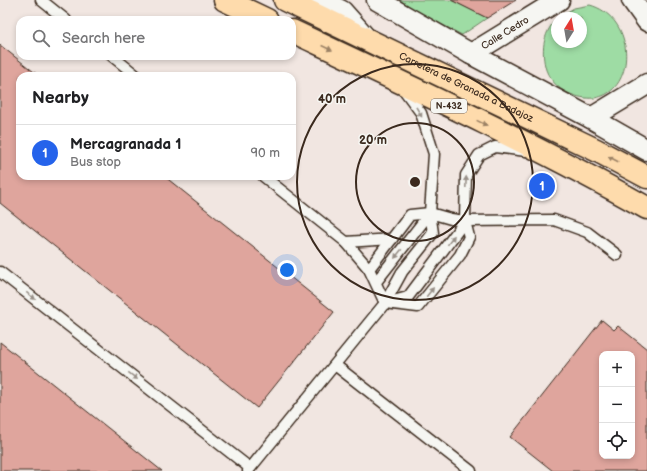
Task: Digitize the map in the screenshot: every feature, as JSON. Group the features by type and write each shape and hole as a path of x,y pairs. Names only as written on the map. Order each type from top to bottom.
{"highway":[{"path":"225,0 259,16"},
{"name":"Carretera de Granada a Badajoz","path":"285,0 596,150 647,177"},
{"name":"N-432","path":"296,34 396,80 605,184 647,208"}],"street":[{"path":"320,0 342,11 366,38"},
{"path":"377,0 471,54 592,118 647,150"},
{"name":"Calle Cedro","path":"471,54 559,0"},
{"path":"632,0 647,22"},
{"path":"592,118 647,84"}],"lane":[{"path":"41,0 61,16"},
{"path":"117,60 132,72"},
{"path":"0,272 249,470 385,303 402,272 433,233 430,213 434,154 421,113 396,80"},
{"path":"385,303 418,307 460,254 469,237 465,221 466,175 479,155 495,147 542,153"},
{"path":"267,180 346,242 369,269 385,303"},
{"path":"376,282 430,213"},
{"path":"369,269 410,215 430,213 451,220 465,221 554,220 587,232 617,255"},
{"path":"385,303 408,296 465,221"},
{"path":"346,242 392,239"},
{"path":"335,365 471,471"}],"green space":[{"path":"399,0 451,0 487,18 462,35 418,12"},
{"path":"590,5 608,15 620,30 625,48 625,66 619,82 607,94 590,98 568,93 560,89 551,78 545,66 543,53 546,35 551,26 551,48 587,48 587,12 567,12 574,8"}],"building":[{"path":"451,0 516,0 487,18"},
{"path":"0,45 16,58 16,60 19,60 34,72 16,72 16,180 169,180 334,312 257,408 0,203"},
{"path":"602,320 614,330 618,326 647,349 647,471 553,471 510,437"},
{"path":"0,342 162,471 0,471"}],"place":[{"name":"Mercagranada 1","path":"542,186"}]}
